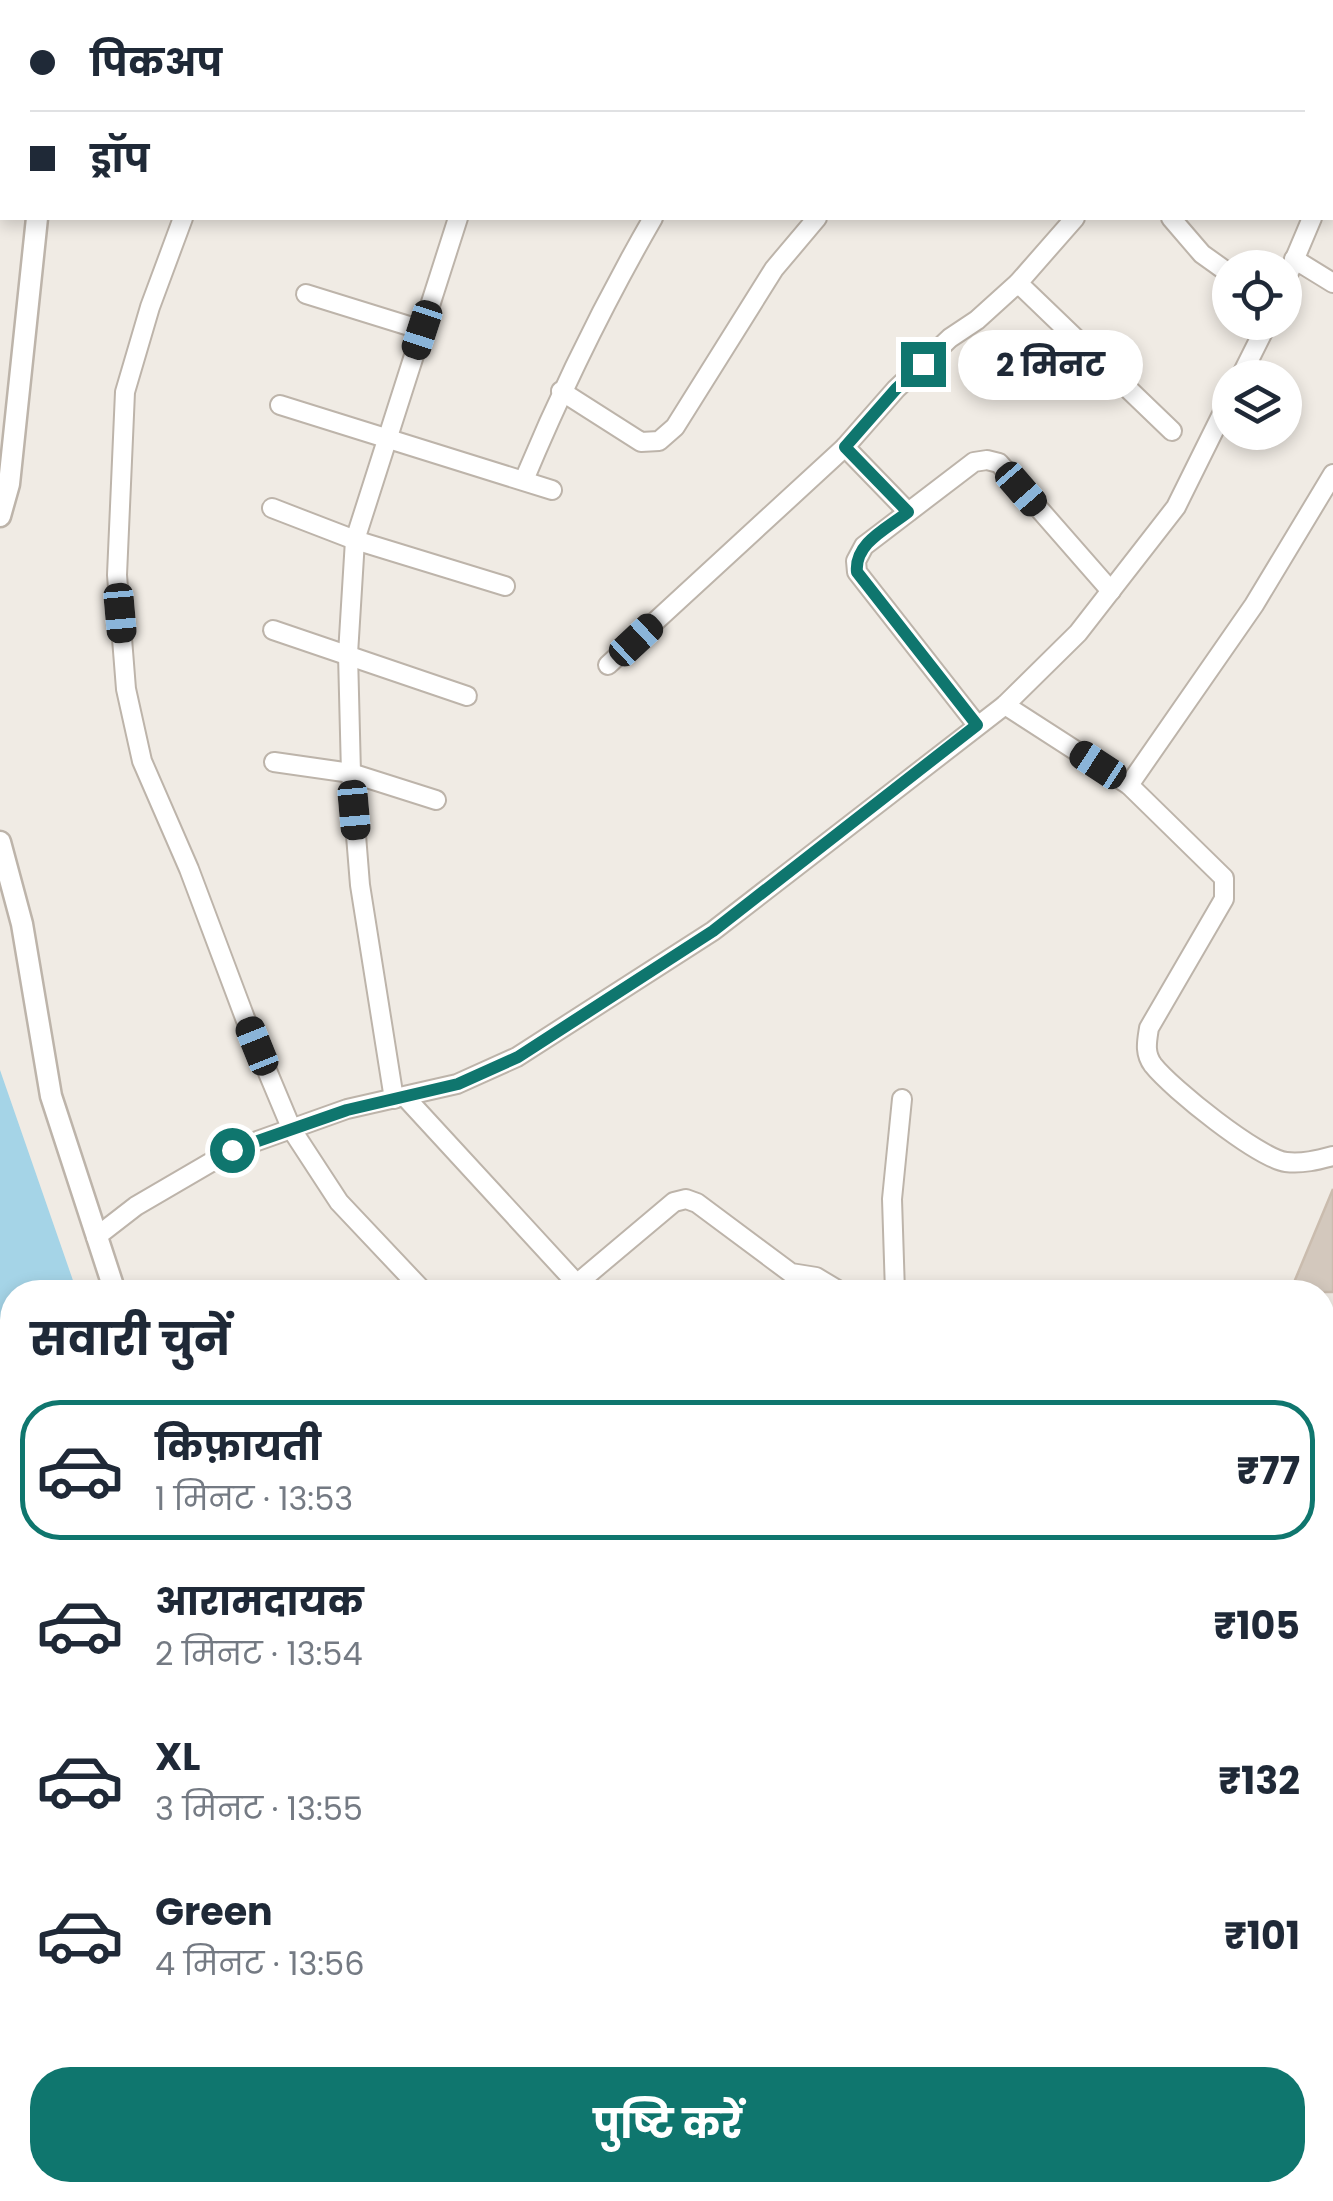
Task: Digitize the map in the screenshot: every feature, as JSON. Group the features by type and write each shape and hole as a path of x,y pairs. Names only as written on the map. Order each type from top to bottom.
{"street":[{"path":"0,516 10,484 37,220"},
{"path":"182,220 124,392 117,575 126,689 142,761 292,1130 339,1202 413,1280"},
{"path":"452,220 422,330 355,540 348,654 351,774 360,885 400,1099 565,1280"},
{"path":"524,480 560,391 604,302 652,220"},
{"path":"560,391 641,442 660,441 675,427 774,270 815,220"},
{"path":"608,665 845,447 896,389 950,338 1018,283 1073,220"},
{"path":"1173,220 1212,261"},
{"path":"1298,250 1311,220"},
{"path":"1302,264 1333,282"},
{"path":"1018,283 1172,431"},
{"path":"306,294 422,330"},
{"path":"280,405 552,490"},
{"path":"96,1237 136,1206 232,1150 347,1110 458,1084 518,1057 713,931 1005,705 1078,633 1176,507 1212,434"},
{"path":"845,447 908,512"},
{"path":"977,725 857,572 856,561 864,546 974,462 987,460 998,463 1111,591"},
{"path":"1129,785 1254,605 1333,474"},
{"path":"272,508 355,540 505,586"},
{"path":"273,630 468,696"},
{"path":"1005,705 1129,785 1224,878 1224,899 1149,1028 1146,1048 1152,1064 1213,1118 1263,1154 1285,1162 1312,1162 1333,1156"},
{"path":"274,762 351,774 436,800"},
{"path":"0,842 22,924 52,1096 111,1280"},
{"path":"895,1280 892,1199 902,1099"},
{"path":"581,1280 674,1202 686,1199 697,1203 790,1273 821,1280"}],"water":[{"path":"0,1070 73,1280 0,1280"}],"building":[{"path":"1333,1189 1333,1280 1295,1280"}],"route":[{"path":"232,1150 347,1110 458,1084 518,1057 713,931 977,725 857,572 856,561 864,546 908,512 845,447 923,364"}]}
